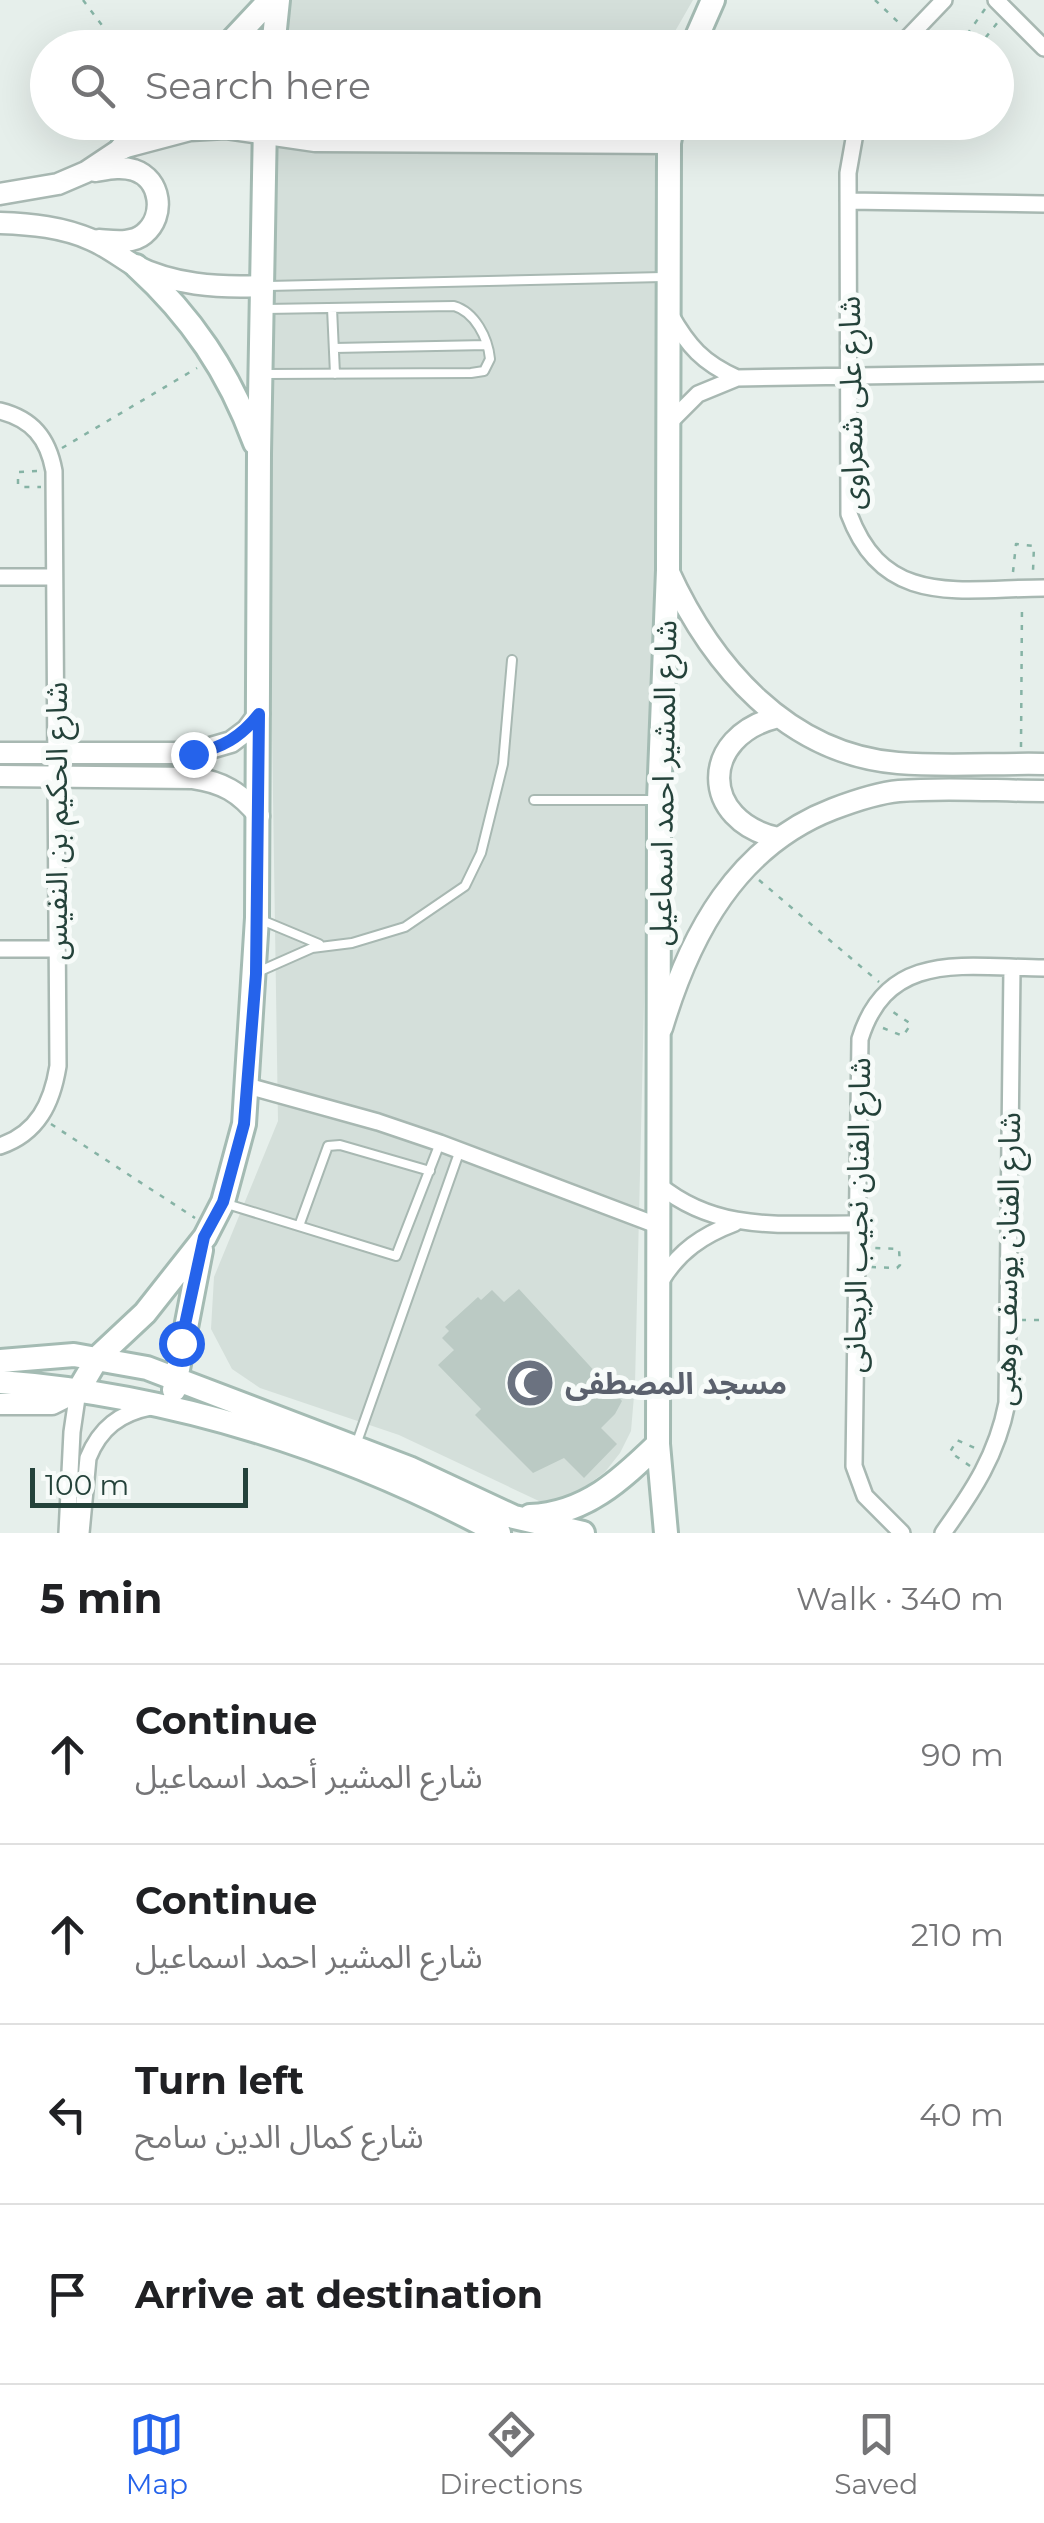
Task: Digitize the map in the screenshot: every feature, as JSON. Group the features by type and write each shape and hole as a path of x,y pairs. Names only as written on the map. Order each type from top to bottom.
{"main road":[{"path":"242,30 270,0"},
{"path":"275,30 278,0"},
{"path":"700,30 714,0"},
{"path":"122,148 131,140"},
{"path":"78,1392 98,1357 145,1314 207,1232 223,1202 244,1124 258,918 264,140"},
{"name":"شارع المشير احمد اسماعيل","path":"666,1533 658,1444 659,800 668,570 671,140"},
{"path":"136,266 166,293 216,358 240,404 259,454"},
{"path":"158,1406 172,1395 207,1232"},
{"path":"0,1361 98,1357 176,1378 224,1410 428,1496 507,1525 583,1533"},
{"path":"32,1385 43,1384 48,1378 50,1370 39,1358"},
{"path":"0,1382 158,1406 224,1410 355,1447 507,1525 585,1503 625,1477 658,1444"}],"street":[{"path":"915,30 944,0"},
{"path":"998,3 1044,48"},
{"path":"86,172 122,148 152,140"},
{"path":"310,140 359,140"},
{"name":"شارع على شعراوى","path":"854,140 848,173 849,514 859,542 877,564 902,580 930,588 1028,588"},
{"path":"0,194 43,188 86,172 120,167 139,172 153,184 159,202 155,221 143,236 125,242 92,240"},
{"path":"848,201 1044,204"},
{"path":"0,222 48,226 92,240 136,266 194,284 262,298"},
{"path":"668,312 698,356 713,368 737,378"},
{"path":"670,422 698,394 737,378 1044,373"},
{"path":"0,410 32,425 44,438 53,471"},
{"name":"شارع الحكيم بن النفيس","path":"41,1118 54,1093 58,1066 53,471"},
{"path":"668,570 708,642 740,683 778,717 814,740 896,763 1044,764"},
{"path":"0,576 54,577"},
{"path":"0,753 193,754 213,750 246,730 259,714"},
{"path":"778,717 755,722 736,736 724,755 719,778 724,801 736,820 756,833 778,838"},
{"path":"0,776 212,780 246,800 259,816"},
{"path":"659,1040 694,940 716,902 744,867 778,838 815,816 856,800 898,791 1044,791"},
{"path":"0,949 58,949"},
{"name":"شارع الفنان نجيب الريحانى","path":"902,1533 866,1496 854,1466 860,1039 876,1002 907,976 930,968 1044,968"},
{"name":"شارع الفنان يوسف وهبى","path":"943,1533 984,1474 1007,1403 1012,968"},
{"path":"248,1086 440,1143 658,1226"},
{"path":"0,1146 16,1140 41,1118"},
{"path":"659,1185 694,1210 737,1222 857,1224"},
{"path":"658,1284 698,1240 737,1222"},
{"path":"0,1351 39,1358"},
{"path":"0,1404 52,1404 78,1392"},
{"path":"67,1533 78,1392"},
{"path":"82,1533 92,1447 116,1420 158,1406"}],"lane":[{"path":"262,298 668,276"},
{"path":"260,374 484,371 490,360 487,345 469,312 454,306 332,308 262,298"},
{"path":"332,308 335,374"},
{"path":"334,348 487,345"},
{"path":"256,974 288,956 405,927 464,886 481,853 503,764 512,660"},
{"path":"534,800 659,800"},
{"path":"258,918 296,937 324,945"},
{"path":"223,1202 396,1256 440,1143"},
{"path":"299,1226 328,1146 340,1145 430,1170"},
{"path":"355,1447 460,1150"}],"path":[{"path":"83,0 106,30"},
{"path":"875,0 907,30"},
{"path":"970,30 998,3"},
{"path":"986,30 998,3"},
{"path":"53,471 18,473 20,487 53,471 216,358"},
{"path":"1021,764 1028,588 1034,547 1016,544 1028,588"},
{"path":"744,867 887,990"},
{"path":"866,1020 905,1035 911,1022 876,1002"},
{"path":"41,1118 207,1232"},
{"path":"856,1267 900,1265 899,1248 857,1248"},
{"path":"1009,1320 1044,1320"},
{"path":"984,1474 950,1452 958,1440 992,1456"}],"shaded area":[{"path":"286,0 693,0 676,30 282,30"},
{"path":"273,140 654,140 661,288 635,1384 631,1431 620,1453 605,1472 565,1497 541,1502 399,1435 260,1388 232,1369 211,1329 214,1277 278,1121 267,407"}],"building":[{"name":"مسجد المصطفى","path":"519,1289 622,1401 601,1428 617,1444 584,1478 564,1458 533,1473 475,1415 481,1409 438,1365 454,1350 442,1338 449,1331 445,1327 478,1297 481,1300 492,1290 504,1302"}],"place":[{"name":"مسجد المصطفى","path":"530,1383"}],"route":[{"path":"181,1343 204,1237 223,1202 244,1124 256,974 259,714 231,742 193,754"}]}
